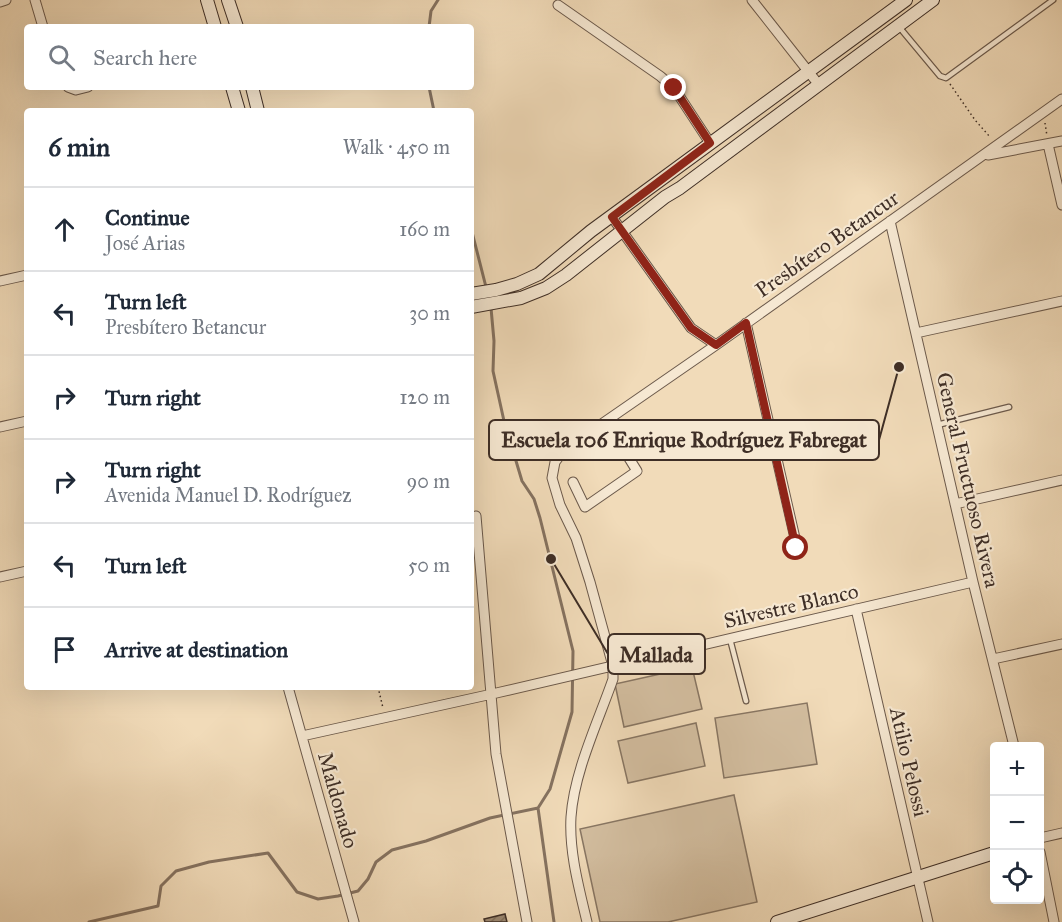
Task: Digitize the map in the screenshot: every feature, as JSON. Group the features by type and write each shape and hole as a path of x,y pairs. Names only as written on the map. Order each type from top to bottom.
{"street":[{"path":"0,2 6,0"},
{"path":"35,0 42,24"},
{"path":"207,0 214,24"},
{"path":"228,0 236,24"},
{"path":"752,0 819,85"},
{"path":"475,306 497,297 539,273 710,143 906,0"},
{"path":"474,294 521,298 546,288 566,275 665,197 933,0"},
{"path":"558,5 674,88 710,143"},
{"path":"233,90 238,108"},
{"path":"253,90 257,108"},
{"name":"Presbítero Betancur","path":"613,666 576,538 560,505 552,478 555,462 564,450 1062,99"},
{"path":"983,156 1062,141"},
{"path":"1048,144 1062,205"},
{"path":"612,217 691,328 716,345"},
{"name":"General Fructuoso Rivera","path":"890,221 973,582 1013,742"},
{"path":"0,281 24,276"},
{"path":"916,333 1062,301"},
{"path":"746,323 796,548"},
{"path":"573,482 585,507 637,471 606,421"},
{"path":"0,427 24,423"},
{"path":"955,504 1062,480"},
{"path":"476,516 496,754 527,922"},
{"path":"0,577 24,572"},
{"name":"Silvestre Blanco","path":"302,736 973,582"},
{"name":"Atilio Pelossi","path":"856,609 928,922"},
{"path":"993,659 1062,644"},
{"path":"587,922 576,877 571,817 578,778 613,679 613,666"},
{"name":"Maldonado","path":"289,690 354,922"},
{"path":"1044,837 1062,833"},
{"path":"777,922 798,919 990,854"},
{"path":"1044,868 1057,918"}],"lane":[{"path":"898,26 940,76 946,78 1053,0"},
{"path":"937,425 1009,407"},
{"path":"730,639 746,701"}],"path":[{"path":"946,78 975,120 998,146"},
{"path":"1043,113 1048,144"},
{"path":"379,690 385,718"}],"shaded area":[{"path":"692,667 702,709 624,727 615,684"},
{"path":"807,703 817,764 724,778 715,718"},
{"path":"696,723 705,766 628,783 618,741"},
{"path":"734,795 757,902 668,922 600,922 580,829"}],"building":[{"path":"505,914 507,922 485,922 484,919"}],"waterway":[{"path":"429,24 431,11 438,0"},
{"path":"430,90 433,108"},
{"path":"474,240 486,287"},
{"path":"491,308 494,341 493,371 504,421 522,481 534,499 540,518 573,651 572,712 550,789 538,808 554,922"},
{"path":"89,922 158,906 161,886 176,871 209,862 268,853 297,892 318,899 358,891 368,879 376,862 392,850 426,841 490,818 538,808"}],"place":[{"name":"Escuela 106 Enrique Rodríguez Fabregat","path":"899,367"},
{"name":"Mallada","path":"551,559"}],"route":[{"path":"674,88 710,143 612,217 691,328 716,345 746,323 796,548"}]}
